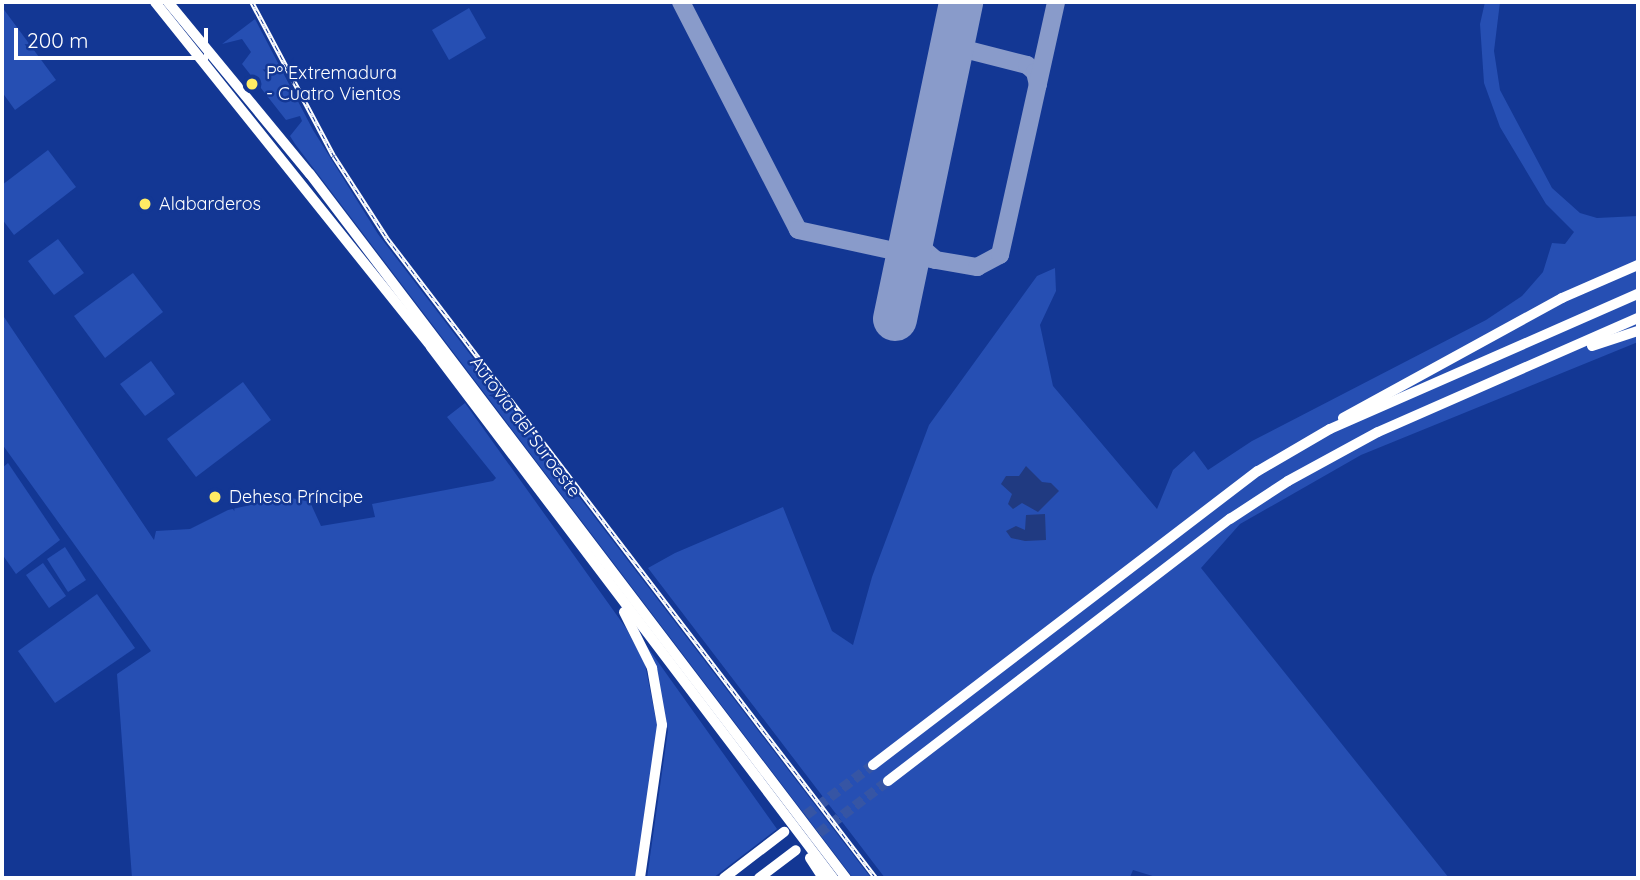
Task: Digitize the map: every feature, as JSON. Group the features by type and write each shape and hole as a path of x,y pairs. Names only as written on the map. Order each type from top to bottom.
{"highway":[{"path":"148,2 195,53"},
{"name":"Autovía del Suroeste","path":"155,2 431,347 621,603 833,878"},
{"name":"Autovía del Suroeste","path":"168,2 310,174 846,878"},
{"path":"873,765 1211,505 1330,429 1356,408 1562,298 1638,265"},
{"path":"1330,429 1638,294"},
{"path":"888,781 1253,504 1332,456 1638,318"},
{"path":"1517,371 1638,331"},
{"path":"621,603 652,668 662,725 640,878"},
{"path":"724,737 725,745 823,878"},
{"path":"724,878 784,832"},
{"path":"760,878 796,850 772,878"}],"shaded area":[{"path":"1485,2 1500,2 1494,51 1500,90 1552,188 1580,213 1597,218 1638,216 1638,342 1361,455 1240,524 1201,568 1449,878 1159,878 1133,870 1130,877 1134,878 885,878 648,568 675,553 783,507 832,631 853,645 872,577 929,425 1037,276 1055,268 1056,291 1040,325 1053,386 1157,509 1173,470 1194,451 1208,470 1252,441 1486,320 1522,296 1543,272 1552,243 1565,244 1574,232 1546,204 1500,127 1484,83 1480,24"},
{"path":"2,7 56,80 15,110 2,92"},
{"path":"469,8 486,38 449,60 432,30"},
{"path":"255,19 313,130 378,234 871,878 853,878 295,144 290,136 302,121 300,116 286,120 242,64 251,52 242,39 222,44"},
{"path":"48,150 76,187 14,235 2,219 2,185"},
{"path":"58,239 84,273 54,295 28,261"},
{"path":"133,273 163,312 105,358 74,316"},
{"path":"2,314 154,540 156,531 190,529 228,510 287,497 310,502 321,526 375,517 372,504 493,481 496,478 447,417 465,403 626,628 645,664 658,730 636,878 132,878 117,674 151,651 2,444"},
{"path":"151,361 175,394 145,416 120,384"},
{"path":"243,382 271,420 196,477 167,439"},
{"path":"8,463 60,540 16,574 2,554 2,468"},
{"path":"1026,466 1042,482 1051,483 1059,491 1038,512 1022,503 1013,509 1008,504 1012,494 1001,484 1006,476 1019,476"},
{"path":"1045,514 1046,540 1025,541 1011,538 1006,531 1016,526 1025,530 1026,515"},
{"path":"65,547 86,580 68,592 47,559"},
{"path":"43,563 66,596 49,608 26,575"},
{"path":"97,594 135,648 55,703 18,651"},
{"path":"636,631 777,829 713,878 647,878 668,730 655,666"}],"taxiway":[{"path":"681,2 798,230 936,260"},
{"path":"915,223 922,248 936,260 977,267 1000,255 1056,2"},
{"path":"956,24 957,35 968,50 1027,65 1035,72 1038,85"}],"runway":[{"path":"895,319 961,2"}],"tunnel":[{"path":"794,824 873,765"},
{"path":"807,842 888,781"}],"railway":[{"path":"252,2 334,156 387,238 876,878"}],"place":[{"name":"Pº Extremadura - Cuatro Vientos","path":"252,84"},
{"name":"Alabarderos","path":"145,204"},
{"name":"Dehesa Príncipe","path":"215,497"}]}
